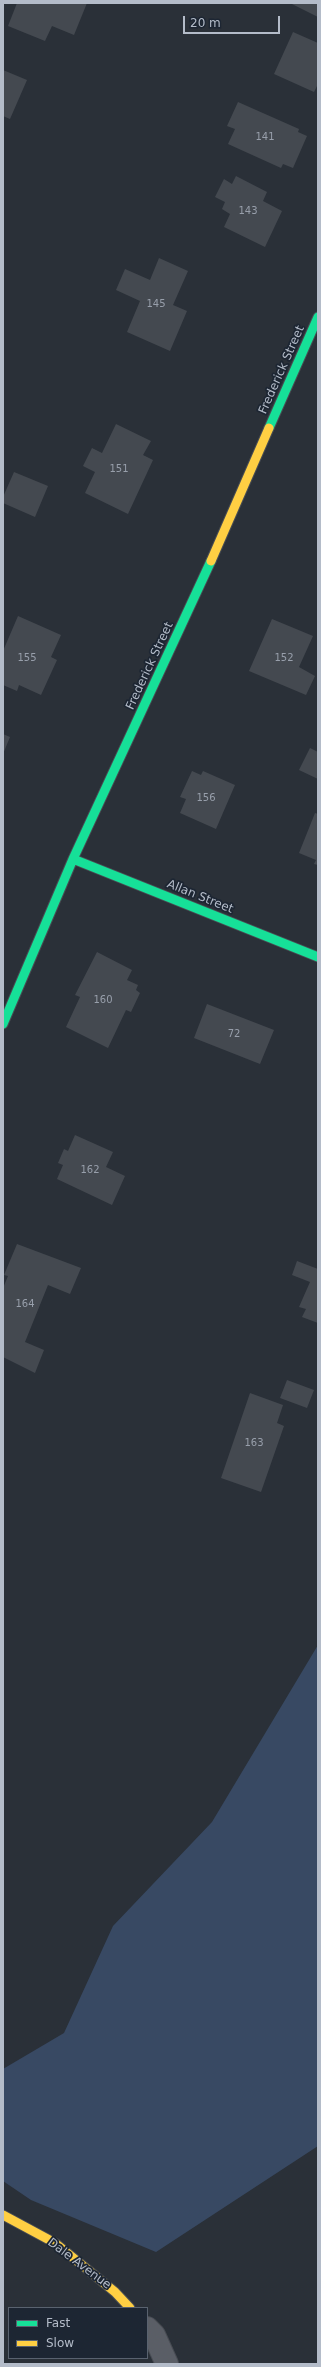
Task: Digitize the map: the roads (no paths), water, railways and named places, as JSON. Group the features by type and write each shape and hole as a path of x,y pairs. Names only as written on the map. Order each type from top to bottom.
{"street":[{"name":"Frederick Street","path":"3,1024 73,859 201,583 318,317"},
{"name":"Allan Street","path":"73,859 318,957"},
{"name":"Dale Avenue","path":"3,2215 55,2243 115,2292 129,2307"},
{"path":"148,2329 154,2335 167,2364"}],"water":[{"path":"318,1645 318,2146 156,2252 31,2200 3,2181 3,2069 64,2033 113,1926 212,1822"}]}
